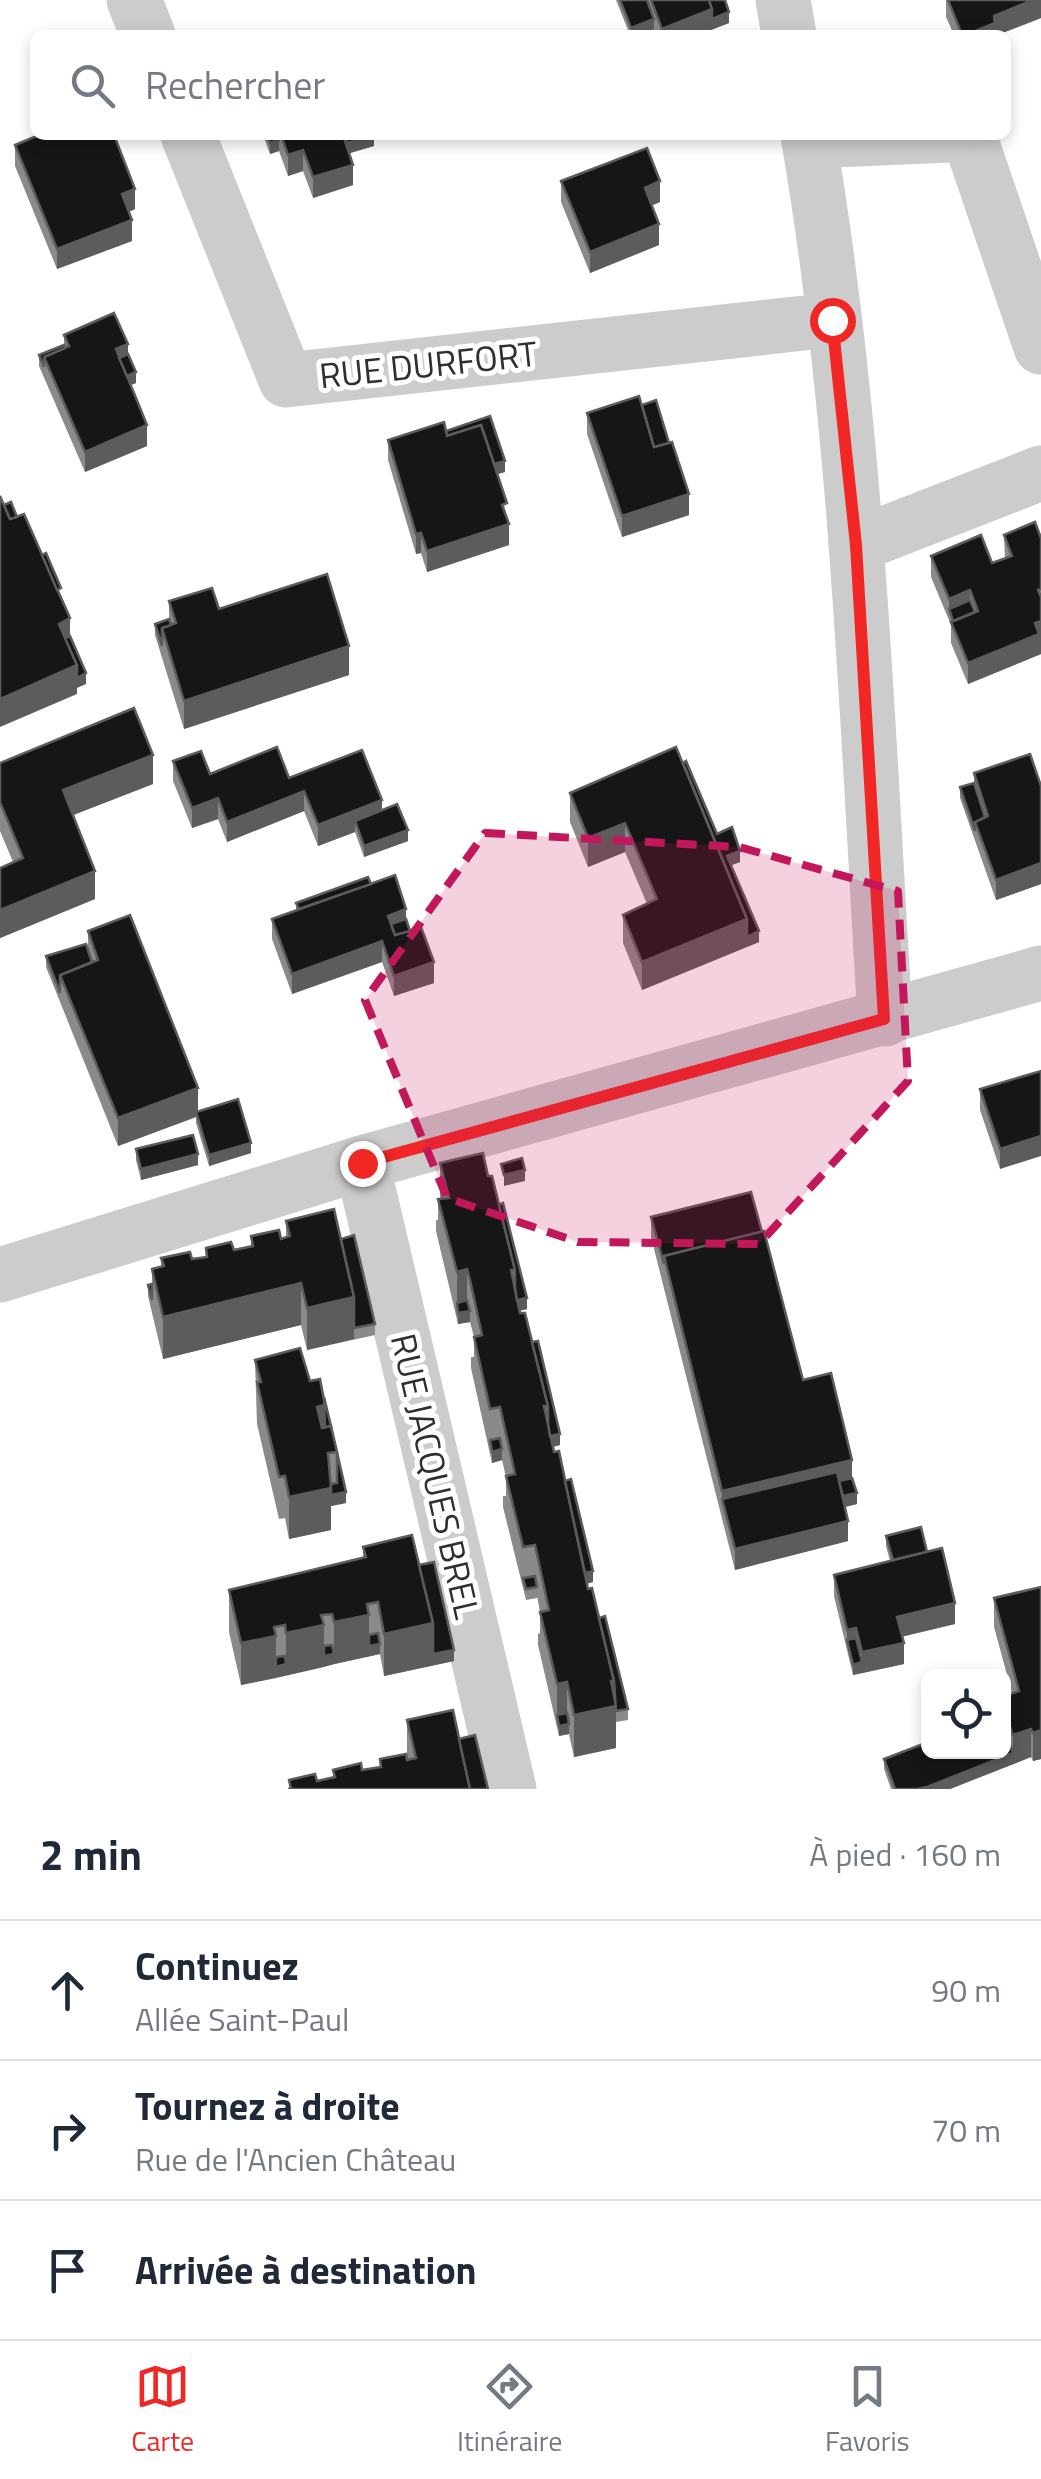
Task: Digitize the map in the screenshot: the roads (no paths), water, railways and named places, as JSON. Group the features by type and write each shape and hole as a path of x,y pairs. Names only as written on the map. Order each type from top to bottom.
{"street":[{"path":"134,0 146,30"},
{"path":"783,0 788,30"},
{"name":"RUE DURFORT","path":"190,140 286,380 832,320"},
{"path":"808,140 856,545 884,1019"},
{"path":"972,140 1041,346"},
{"path":"856,545 1041,473"},
{"path":"0,1274 362,1163 1041,973"},
{"name":"RUE JACQUES BREL","path":"362,1163 510,1789"}]}
